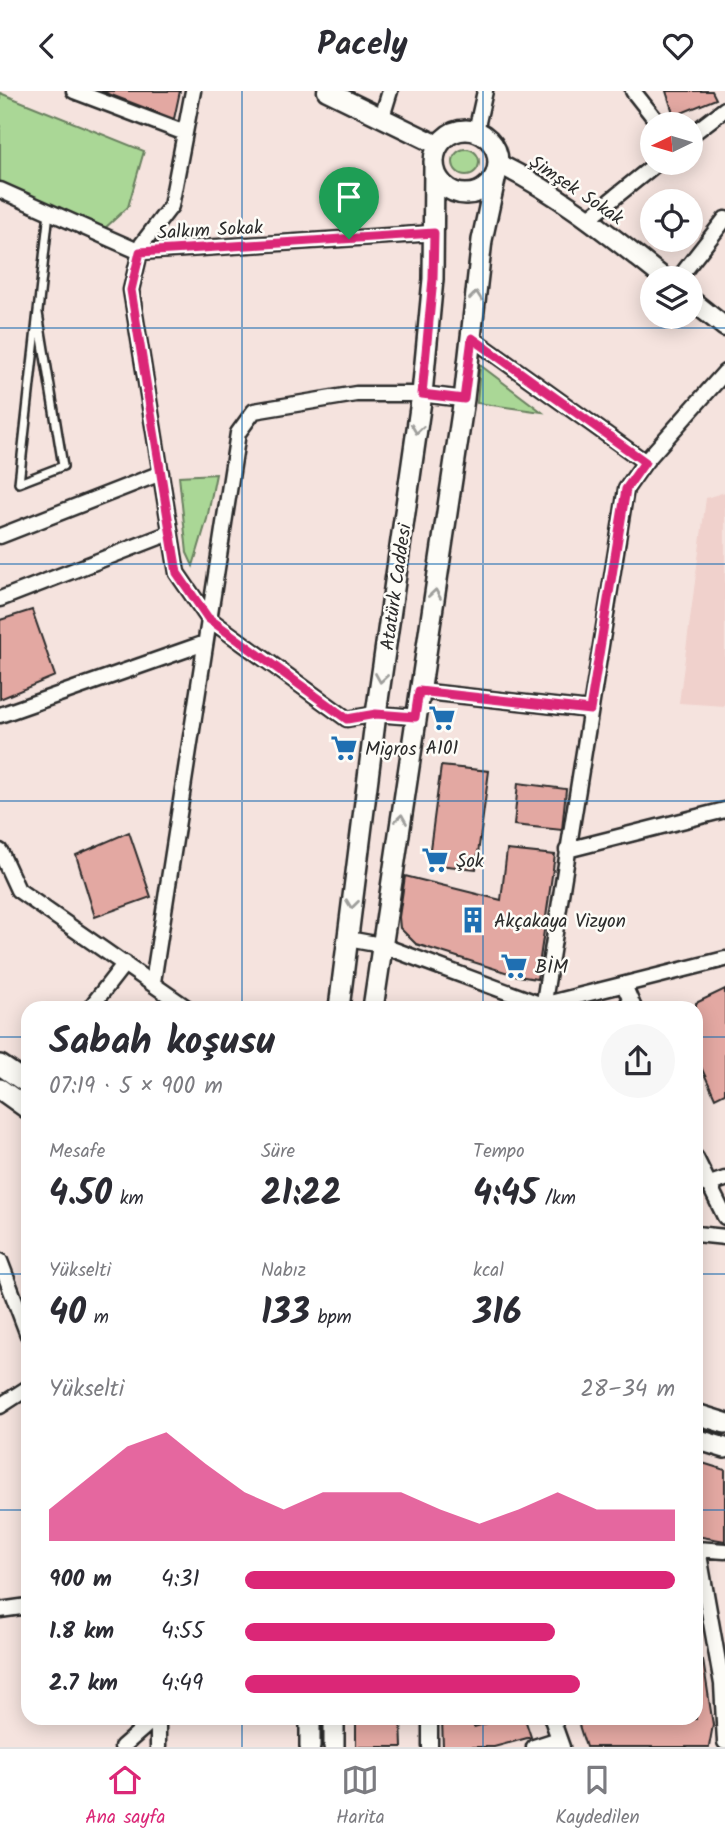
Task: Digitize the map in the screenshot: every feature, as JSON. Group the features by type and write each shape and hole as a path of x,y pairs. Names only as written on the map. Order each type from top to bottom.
{"main road":[{"path":"454,131 476,131 486,135 493,143 498,153 498,169 482,190 461,194 443,184 434,166 438,145 454,131"},
{"name":"Atatürk Caddesi","path":"341,1001 376,714 422,394 433,279 434,166"},
{"name":"Atatürk Caddesi","path":"374,1001 464,399 482,240 498,169"},
{"path":"0,1065 21,1079"},
{"path":"0,1089 21,1104"},
{"path":"703,1416 725,1423"},
{"path":"703,1441 725,1448"},
{"path":"310,1725 310,1747"},
{"path":"334,1725 334,1747"}],"street":[{"path":"74,91 185,133"},
{"path":"193,91 171,206 142,244 131,290 177,573 208,618 347,719 376,714 415,717"},
{"path":"327,91 438,145"},
{"path":"382,117 390,91"},
{"path":"476,131 485,91"},
{"path":"633,91 650,112"},
{"path":"704,125 725,109"},
{"name":"Şimşek Sokak","path":"498,169 526,177 589,218 649,266"},
{"path":"589,218 642,175"},
{"name":"Salkım Sokak","path":"0,190 140,252 434,233"},
{"path":"688,266 725,219"},
{"path":"703,310 725,327"},
{"path":"472,338 645,462"},
{"path":"543,1001 626,489 645,462 725,372"},
{"path":"153,982 238,433 254,411 356,394 422,394 464,399"},
{"path":"0,536 161,473"},
{"path":"0,599 170,533"},
{"path":"0,715 205,643"},
{"path":"419,691 590,710"},
{"path":"567,851 725,810"},
{"path":"0,851 18,890 178,1001"},
{"path":"348,939 381,945 526,1001"},
{"path":"564,1001 725,959"},
{"path":"95,1001 125,963"},
{"path":"624,985 631,1001"},
{"path":"703,1176 725,1217"},
{"path":"707,1185 725,1179"},
{"path":"703,1235 725,1237"},
{"path":"0,1261 21,1316"},
{"path":"0,1406 21,1392"},
{"path":"703,1549 725,1551"},
{"path":"703,1581 722,1684 725,1742"},
{"path":"0,1610 21,1609"},
{"path":"121,1747 148,1725"},
{"path":"156,1725 158,1747"},
{"path":"430,1725 430,1747"},
{"path":"534,1747 561,1743 554,1725"}],"lane":[{"path":"38,313 63,466 19,483 38,313 50,212"}],"shaded area":[{"path":"725,492 725,706 679,703 706,498"}],"green space":[{"path":"0,93 144,151 128,207 104,229 0,182"},
{"path":"466,149 475,153 479,162 475,171 466,175 457,171 453,162 457,153"},
{"path":"480,365 542,412 477,403"},
{"path":"216,474 207,519 193,566 187,553 179,476"}],"building":[{"path":"101,91 180,91 174,119"},
{"path":"666,91 712,91 716,99 684,112 673,112"},
{"path":"32,610 55,676 0,699 0,620"},
{"path":"441,766 489,771 476,869 428,864"},
{"path":"518,783 566,789 562,830 514,825"},
{"path":"129,832 151,897 95,917 76,855"},
{"name":"Akçakaya Vizyon","path":"507,850 555,855 537,979 518,976 416,944 400,928 405,876 501,900"},
{"path":"725,989 725,1093 715,1098 703,1071 703,1001 700,1001"},
{"path":"703,1463 725,1470 725,1541 703,1537"},
{"path":"703,1660 713,1725 709,1747 586,1747 579,1725 703,1725"},
{"path":"356,1725 401,1725 402,1747 356,1747"},
{"path":"442,1725 527,1725 531,1737 494,1747 443,1747"}],"place":[{"name":"A101","path":"442,718"},
{"name":"Migros","path":"344,748"},
{"name":"Şok","path":"435,860"},
{"name":"Akçakaya Vizyon","path":"473,920"},
{"name":"BİM","path":"514,966"}],"route":[{"path":"434,233 433,279 422,394 464,399 472,338 645,462 626,489 590,710 419,691 415,717 376,714 347,719 208,618 177,573 131,290 140,252 349,239 434,233"}]}
